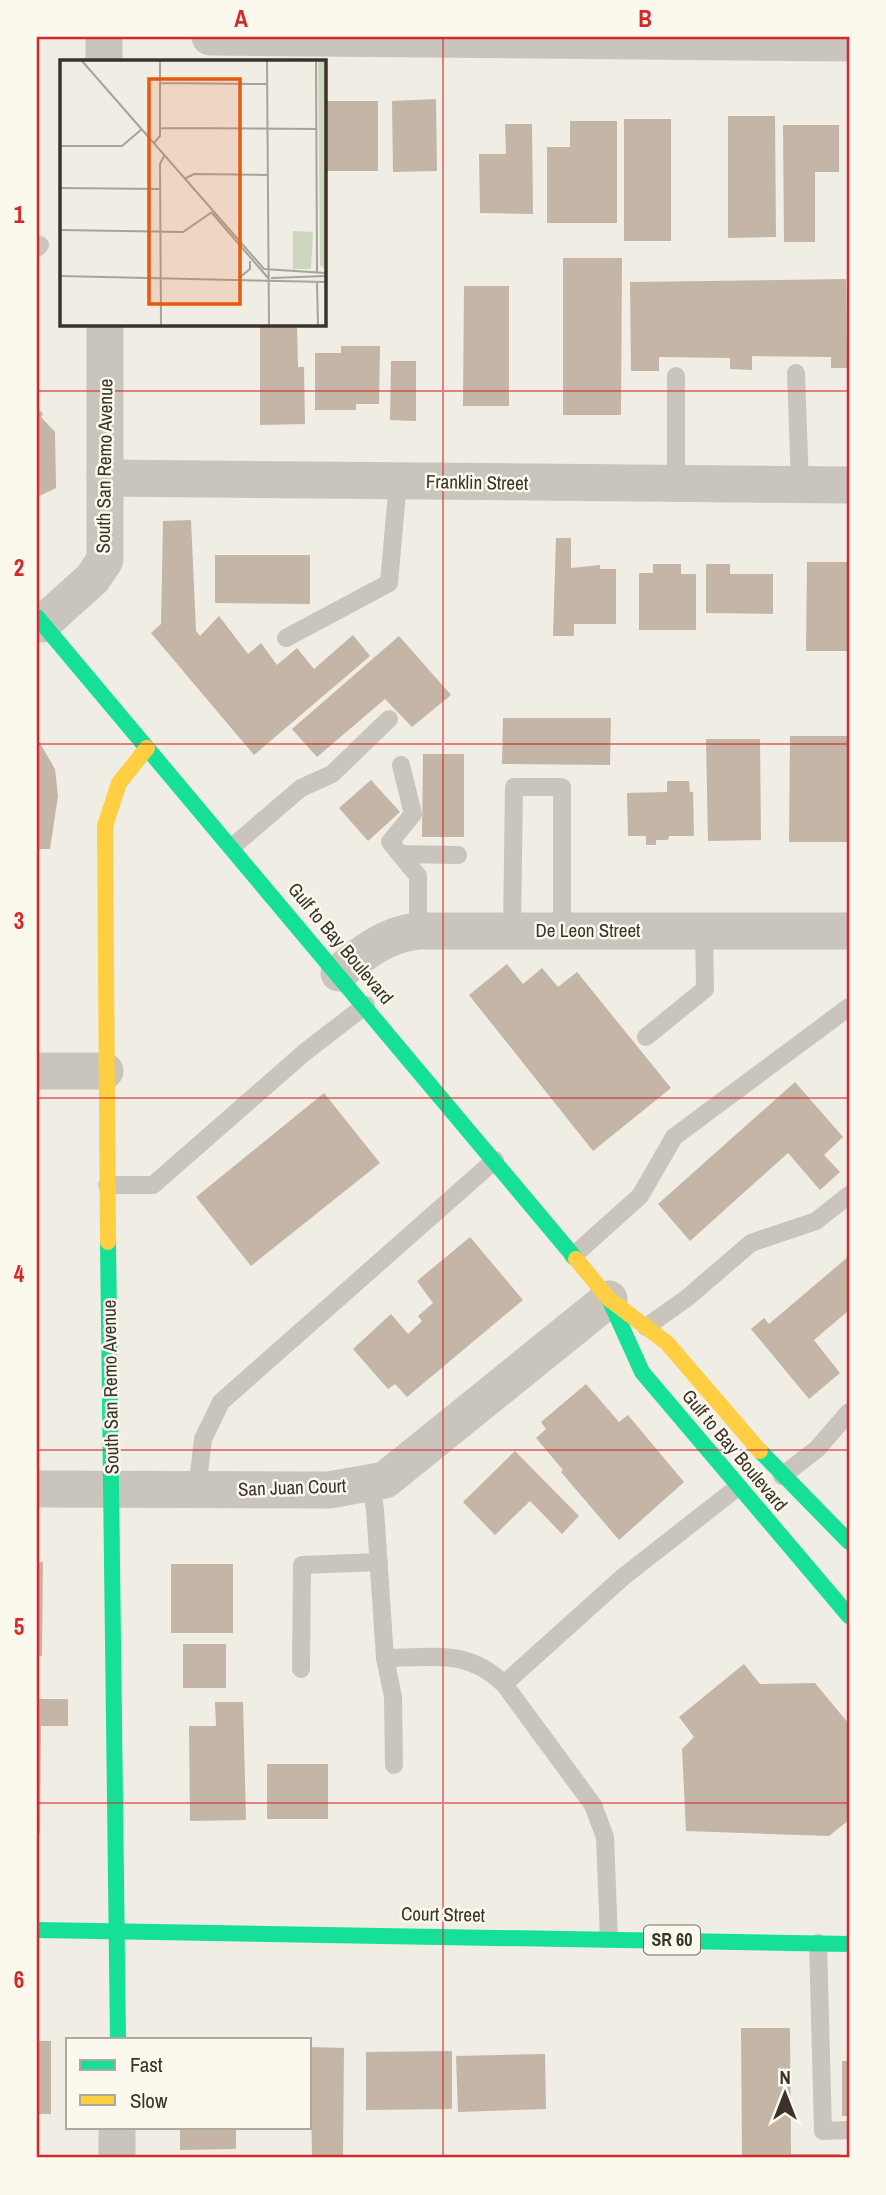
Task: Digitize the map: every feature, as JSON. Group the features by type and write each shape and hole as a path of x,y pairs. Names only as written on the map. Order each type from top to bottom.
{"street":[{"path":"104,37 104,60"},
{"path":"210,37 849,43"},
{"name":"South San Remo Avenue","path":"40,621 92,579 105,560 105,326"},
{"name":"Franklin Street","path":"105,478 849,485"},
{"name":"Gulf to Bay Boulevard","path":"40,621 340,973 609,1299 667,1343 782,1476 826,1514 849,1542"},
{"name":"South San Remo Avenue","path":"118,2038 119,1931 105,1072 105,826 113,793 132,762 147,748"},
{"name":"De Leon Street","path":"340,973 384,941 418,931 849,931"},
{"path":"37,1071 105,1072"},
{"name":"Gulf to Bay Boulevard","path":"609,1299 642,1372 849,1616"},
{"name":"San Juan Court","path":"37,1489 329,1490 385,1480 609,1299"},
{"name":"Court Street","path":"37,1930 849,1944"},
{"path":"117,2128 117,2158"}],"lane":[{"path":"796,373 800,485"},
{"path":"676,376 676,484"},
{"path":"286,638 389,583 398,481"},
{"path":"232,846 300,788 332,774 389,719"},
{"path":"401,765 413,814 390,842 418,876 418,931"},
{"path":"512,929 514,787 562,787 562,930"},
{"path":"400,854 458,855"},
{"path":"646,1037 705,989 704,930"},
{"path":"107,1185 153,1185 305,1052 366,1004"},
{"path":"573,1255 640,1196 674,1137 849,1007"},
{"path":"197,1490 203,1439 221,1402 495,1160"},
{"path":"646,1327 687,1298 751,1243 816,1221 849,1195"},
{"path":"782,1476 817,1449 849,1412"},
{"path":"370,1482 379,1562 385,1658 393,1697 394,1765"},
{"path":"504,1684 623,1577 738,1487"},
{"path":"300,1669 302,1565 379,1562"},
{"path":"385,1658 463,1658 488,1668 504,1684 593,1805 605,1837 609,1938"},
{"path":"818,1943 823,2131 849,2130"}],"building":[{"path":"436,99 437,171 393,172 392,101"},
{"path":"326,101 378,101 378,171 326,171"},
{"path":"728,116 775,116 776,237 728,238"},
{"path":"624,119 671,119 671,241 624,241"},
{"path":"570,121 617,121 617,223 547,223 547,147 570,147"},
{"path":"505,124 532,124 533,214 480,213 479,154 506,154"},
{"path":"783,125 839,125 839,172 815,172 815,242 784,242"},
{"path":"563,258 622,258 621,415 563,415"},
{"path":"846,279 847,368 831,368 831,357 752,356 752,370 730,369 730,358 659,357 659,371 631,371 630,282"},
{"path":"464,286 509,286 509,406 463,406"},
{"path":"260,326 297,326 298,367 304,367 305,424 260,425"},
{"path":"341,346 380,346 379,404 356,404 356,410 315,410 315,353 341,353"},
{"path":"391,361 416,361 416,421 390,420"},
{"path":"37,407 43,414 41,417 55,432 56,488 37,497"},
{"path":"191,520 196,631 200,636 219,616 248,654 261,643 277,665 297,648 314,669 353,635 370,656 254,755 151,633 161,624 163,521"},
{"path":"556,538 571,538 571,568 600,565 600,569 616,569 616,624 574,624 574,636 553,636"},
{"path":"215,555 310,555 310,604 215,603"},
{"path":"807,562 849,562 849,651 806,651"},
{"path":"653,564 681,564 681,574 696,574 696,630 639,630 639,573 653,573"},
{"path":"706,564 730,564 730,574 773,574 773,614 706,613"},
{"path":"399,636 451,695 412,727 385,699 317,757 292,729"},
{"path":"503,718 611,718 610,765 502,764"},
{"path":"790,736 849,736 849,842 789,842"},
{"path":"37,738 55,769 58,796 50,849 37,849"},
{"path":"706,739 760,739 761,840 708,841"},
{"path":"423,754 464,754 464,837 422,837"},
{"path":"371,780 400,812 368,841 339,808"},
{"path":"667,781 689,781 690,792 693,792 694,836 669,836 668,840 656,840 656,845 646,845 646,836 628,836 627,793 667,792"},
{"path":"507,964 523,984 542,968 558,987 577,972 671,1088 593,1151 469,995"},
{"path":"795,1082 843,1137 824,1155 840,1172 820,1190 788,1153 690,1241 658,1204"},
{"path":"324,1093 380,1163 251,1266 196,1197"},
{"path":"470,1237 523,1300 407,1397 395,1384 388,1389 353,1349 391,1314 408,1334 422,1321 418,1316 433,1303 417,1281"},
{"path":"849,1256 849,1310 814,1340 840,1373 809,1399 751,1329 764,1318 769,1324"},
{"path":"586,1384 619,1422 628,1415 684,1482 619,1540 536,1438 546,1429 541,1422"},
{"path":"515,1451 579,1516 562,1534 530,1501 495,1535 463,1502"},
{"path":"37,1562 43,1562 42,1656 37,1656"},
{"path":"171,1564 233,1564 233,1633 171,1633"},
{"path":"183,1644 226,1644 226,1688 183,1688"},
{"path":"744,1664 760,1684 815,1683 849,1724 849,1820 829,1836 686,1831 682,1749 694,1737 679,1717"},
{"path":"37,1699 68,1699 68,1726 41,1726 40,1833 37,1833"},
{"path":"215,1702 243,1702 246,1820 190,1821 189,1726 216,1726"},
{"path":"267,1764 328,1764 328,1819 267,1819"},
{"path":"741,2028 790,2028 791,2154 840,2154 840,2158 742,2158"},
{"path":"37,2041 51,2041 51,2114 37,2114"},
{"path":"312,2047 344,2048 343,2158 312,2158"},
{"path":"452,2051 452,2109 366,2110 366,2052"},
{"path":"545,2054 546,2109 458,2112 456,2056"},
{"path":"842,2061 849,2061 849,2116 842,2116"},
{"path":"180,2128 236,2128 236,2149 180,2150"}],"traffic: fast":[{"path":"37,617 576,1259"},
{"path":"108,1242 118,2038"},
{"path":"610,1301 642,1372 849,1616"},
{"path":"760,1451 849,1542"},
{"path":"37,1930 849,1944"}],"traffic: slow":[{"path":"108,1242 105,826 119,783 147,748"},
{"path":"576,1259 609,1299 667,1343 760,1451"}]}
